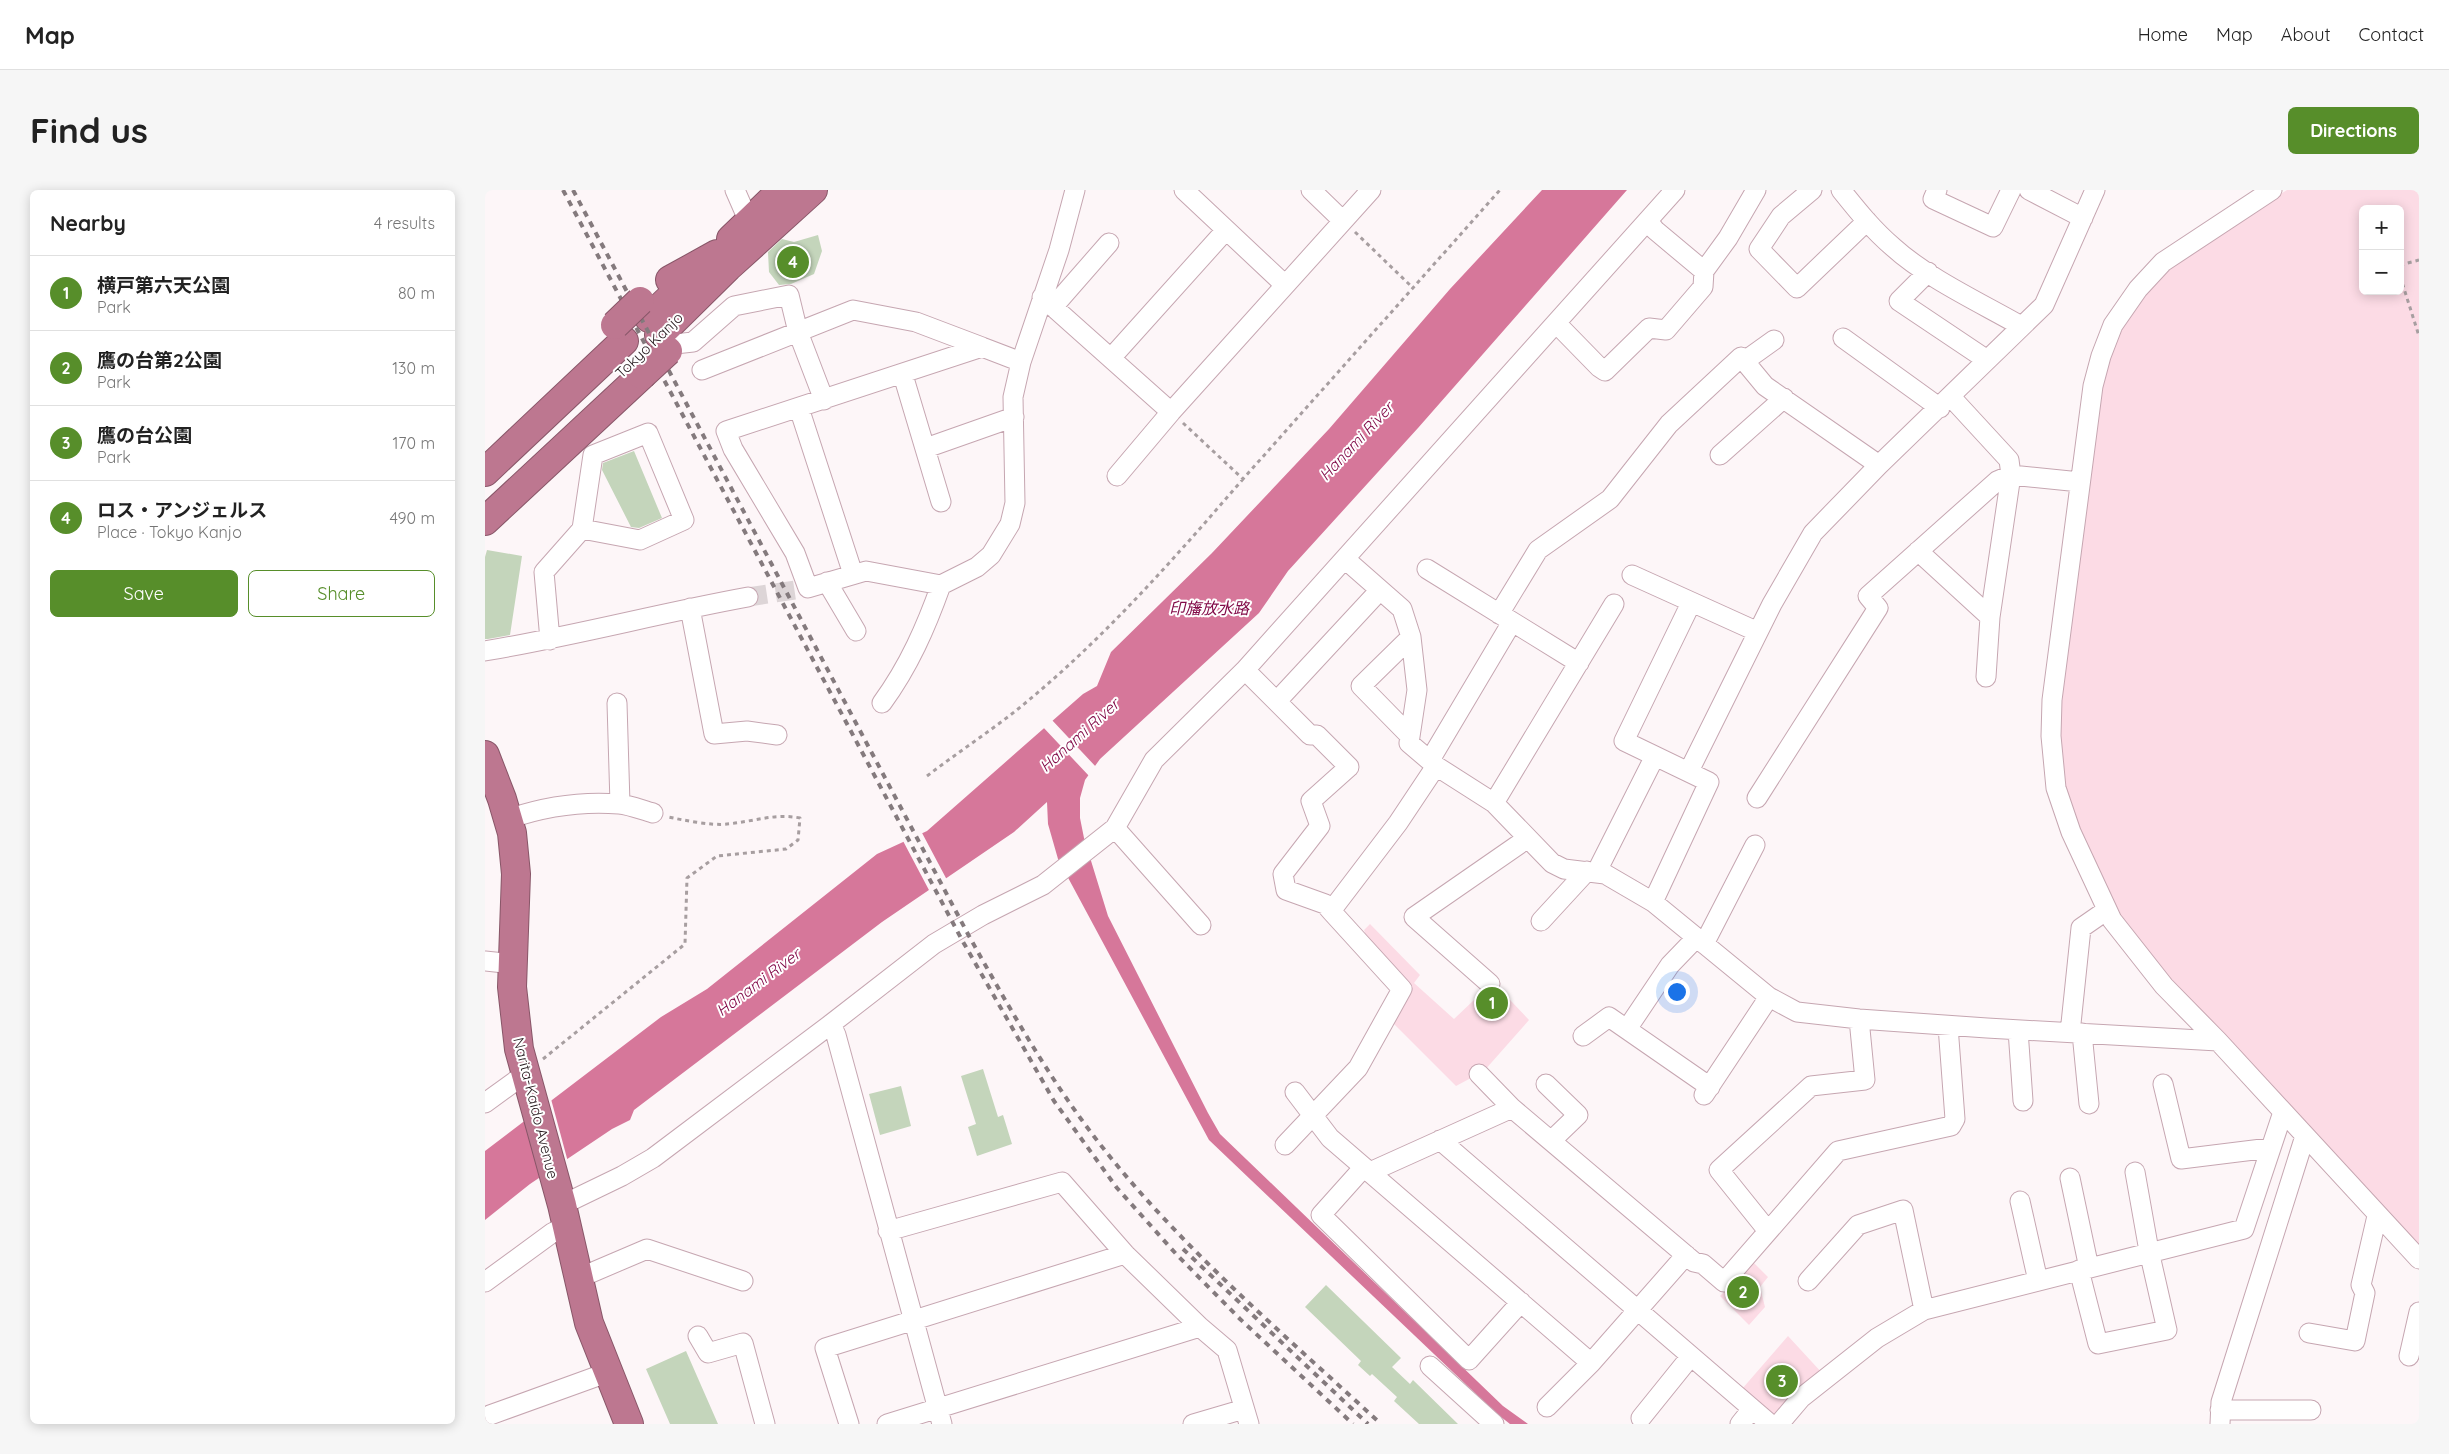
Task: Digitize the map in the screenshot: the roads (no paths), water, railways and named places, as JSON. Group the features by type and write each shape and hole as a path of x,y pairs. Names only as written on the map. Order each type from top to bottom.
{"highway":[{"name":"Tokyo Kanjo","path":"485,472 629,350 658,330 722,260 749,222 782,190"},
{"name":"Tokyo Kanjo","path":"722,260 813,190"},
{"path":"485,447 658,330 654,288 722,260"},
{"name":"Tokyo Kanjo","path":"485,500 629,350"},
{"path":"485,521 629,350"},
{"name":"Narita-Kaido Avenue","path":"485,755 512,832 516,874 512,988 517,1030 528,1082 562,1208 589,1323 629,1424"}],"street":[{"path":"735,190 749,222"},
{"path":"982,347 903,375 726,432 733,449 795,554 808,588 866,571 941,585 977,567 991,555 1010,524 1016,481 1013,397 1021,362 1048,302 1075,190"},
{"path":"1184,190 1285,285"},
{"path":"1311,190 1343,221"},
{"path":"1117,476 1171,412 1371,190"},
{"path":"485,1282 538,1242 562,1208 653,1158 934,944 983,915 1043,885 1115,828 1154,760 1245,670 1675,190"},
{"path":"1556,323 1605,371 1649,328 1667,330 1703,287 1704,272 1728,238 1756,190"},
{"path":"1812,190 1781,216 1759,249 1797,288 1867,222"},
{"path":"1841,190 1867,222 1893,248 1928,272 2021,326"},
{"path":"1937,190 1933,199 1993,227 2011,190"},
{"path":"2029,190 2083,218"},
{"path":"1689,772 1758,632 1813,533 1879,465 2044,305 2095,190"},
{"path":"2272,190 2163,262 2138,289 2113,325 2101,356 2093,386 2052,700 2051,736 2056,788 2071,832 2112,920 2164,986 2218,1040 2377,1216 2419,1259"},
{"path":"1648,221 1655,230 1704,272"},
{"path":"1111,358 1226,230"},
{"path":"1048,302 1109,243"},
{"path":"1928,272 1899,301 1987,360"},
{"path":"658,330 693,342 733,306 789,295 798,332 823,400"},
{"path":"1048,302 1171,412"},
{"path":"703,370 853,310 916,322 1021,362"},
{"path":"1843,338 1945,402 2009,460 2011,475 1990,616 1986,677"},
{"path":"1746,360 1775,340"},
{"path":"1331,911 1399,823 1433,763 1538,550 1610,499 1669,424 1741,357 1746,360 1765,386 1879,465"},
{"path":"903,375 941,502"},
{"path":"1720,455 1783,398"},
{"path":"799,408 853,574"},
{"path":"926,448 1014,418"},
{"path":"550,640 544,572 582,530 593,455 648,432 684,520 640,540 582,530"},
{"path":"1757,798 1878,608 1868,596 1997,481 2011,475 2080,482"},
{"path":"1918,551 1990,616"},
{"path":"1345,559 1402,609 1411,637 1417,690 1409,743 1433,763 1494,803 1552,863 1564,869 1605,874 1653,902 1769,997 1797,1012 1859,1019 1948,1026 2218,1040"},
{"path":"1427,569 1579,663"},
{"path":"1632,575 1758,632"},
{"path":"827,582 856,631"},
{"path":"882,702 901,677 927,624 941,585"},
{"path":"1277,701 1380,590"},
{"path":"485,651 550,640 690,608 748,597"},
{"path":"1653,902 1709,782 1624,741 1691,603"},
{"path":"1494,803 1614,604"},
{"path":"690,608 714,734 747,730 777,735"},
{"path":"1410,736 1361,686 1411,637"},
{"path":"1245,670 1310,735 1317,735 1349,767 1311,801 1320,826 1283,874 1286,890 1325,904 1402,990 1358,1068 1285,1145"},
{"path":"617,703 619,804"},
{"path":"1541,921 1591,872 1655,756"},
{"path":"508,819 539,809 619,804 653,813"},
{"path":"1115,828 1201,925"},
{"path":"1490,984 1414,917 1528,838"},
{"path":"1627,1029 1670,965 1700,941 1755,845"},
{"path":"2089,1104 2076,1033 2081,928 2107,910"},
{"path":"485,961 513,964"},
{"path":"1583,1036 1609,1017 1707,1091 1769,997"},
{"path":"1768,1231 1719,1170 1811,1086 1865,1080 1859,1019"},
{"path":"831,1024 836,1035 940,1416"},
{"path":"1479,1074 1512,1108 1694,1262 1703,1264 1724,1282 1838,1151 1951,1126 1955,1119 1948,1026"},
{"path":"2018,1030 2023,1102"},
{"path":"485,1103 528,1082"},
{"path":"1546,1084 1578,1115 1551,1141"},
{"path":"2163,1084 2181,1159 2271,1148"},
{"path":"1295,1092 1330,1138 1591,1363"},
{"path":"1512,1108 1440,1140 1367,1169 1321,1216 1469,1360 1521,1302"},
{"path":"1779,1424 1801,1398 1877,1338 1924,1310 2243,1229 2283,1112"},
{"path":"2305,1136 2221,1402 2220,1417 2311,1410"},
{"path":"1440,1140 1771,1424"},
{"path":"2070,1178 2098,1344 2167,1330 2149,1252 2135,1172"},
{"path":"888,1231 1062,1182 1125,1254 1227,1350 1247,1416 1193,1424"},
{"path":"2020,1201 2038,1281"},
{"path":"1808,1281 1858,1226 1903,1210 1924,1310"},
{"path":"2309,1333 2355,1341 2365,1293 2361,1285 2377,1216"},
{"path":"579,1278 647,1249 743,1281"},
{"path":"849,1424 825,1348 913,1322 1125,1254"},
{"path":"1547,1407 1591,1363 1686,1255"},
{"path":"2409,1356 2419,1312"},
{"path":"887,1424 940,1416 1200,1326"},
{"path":"698,1336 707,1354 743,1343 765,1424"},
{"path":"1641,1418 1691,1356"},
{"path":"1430,1366 1494,1424"},
{"path":"490,1415 609,1372"},
{"path":"1739,1424 1753,1410"}],"water":[{"name":"印旛放水路","path":"1542,190 1627,190 1418,428 1288,571 1259,613 1100,759 1085,780 1080,798 1080,818 1084,838 1108,916 1220,1134 1503,1406 1528,1424 1510,1424 1496,1413 1209,1140 1058,859 1048,824 1047,802 1014,832 882,922 634,1110 630,1120 612,1129 530,1184 485,1220 485,1151 661,1017 707,989 877,854 927,831 1083,694 1097,686 1111,652 1212,553 1329,429 1450,289"}],"tunnel":[{"path":"748,597 808,588"}],"railway":[{"path":"563,190 962,940 1054,1101 1117,1188 1177,1255 1240,1319 1353,1424"},
{"path":"573,190 969,936 1051,1075 1087,1128 1138,1190 1170,1225 1204,1260 1381,1424"},
{"path":"1183,1249 1368,1424"}],"place":[{"name":"ロス・アンジェルス","path":"793,262"},
{"name":"横戸第六天公園","path":"1492,1003"},
{"name":"鷹の台第2公園","path":"1743,1292"},
{"name":"鷹の台公園","path":"1782,1381"}],"water label":[{"name":"Hanami River","path":"1356,441"},
{"name":"Hanami River","path":"1079,735"},
{"name":"Hanami River","path":"758,982"}]}
